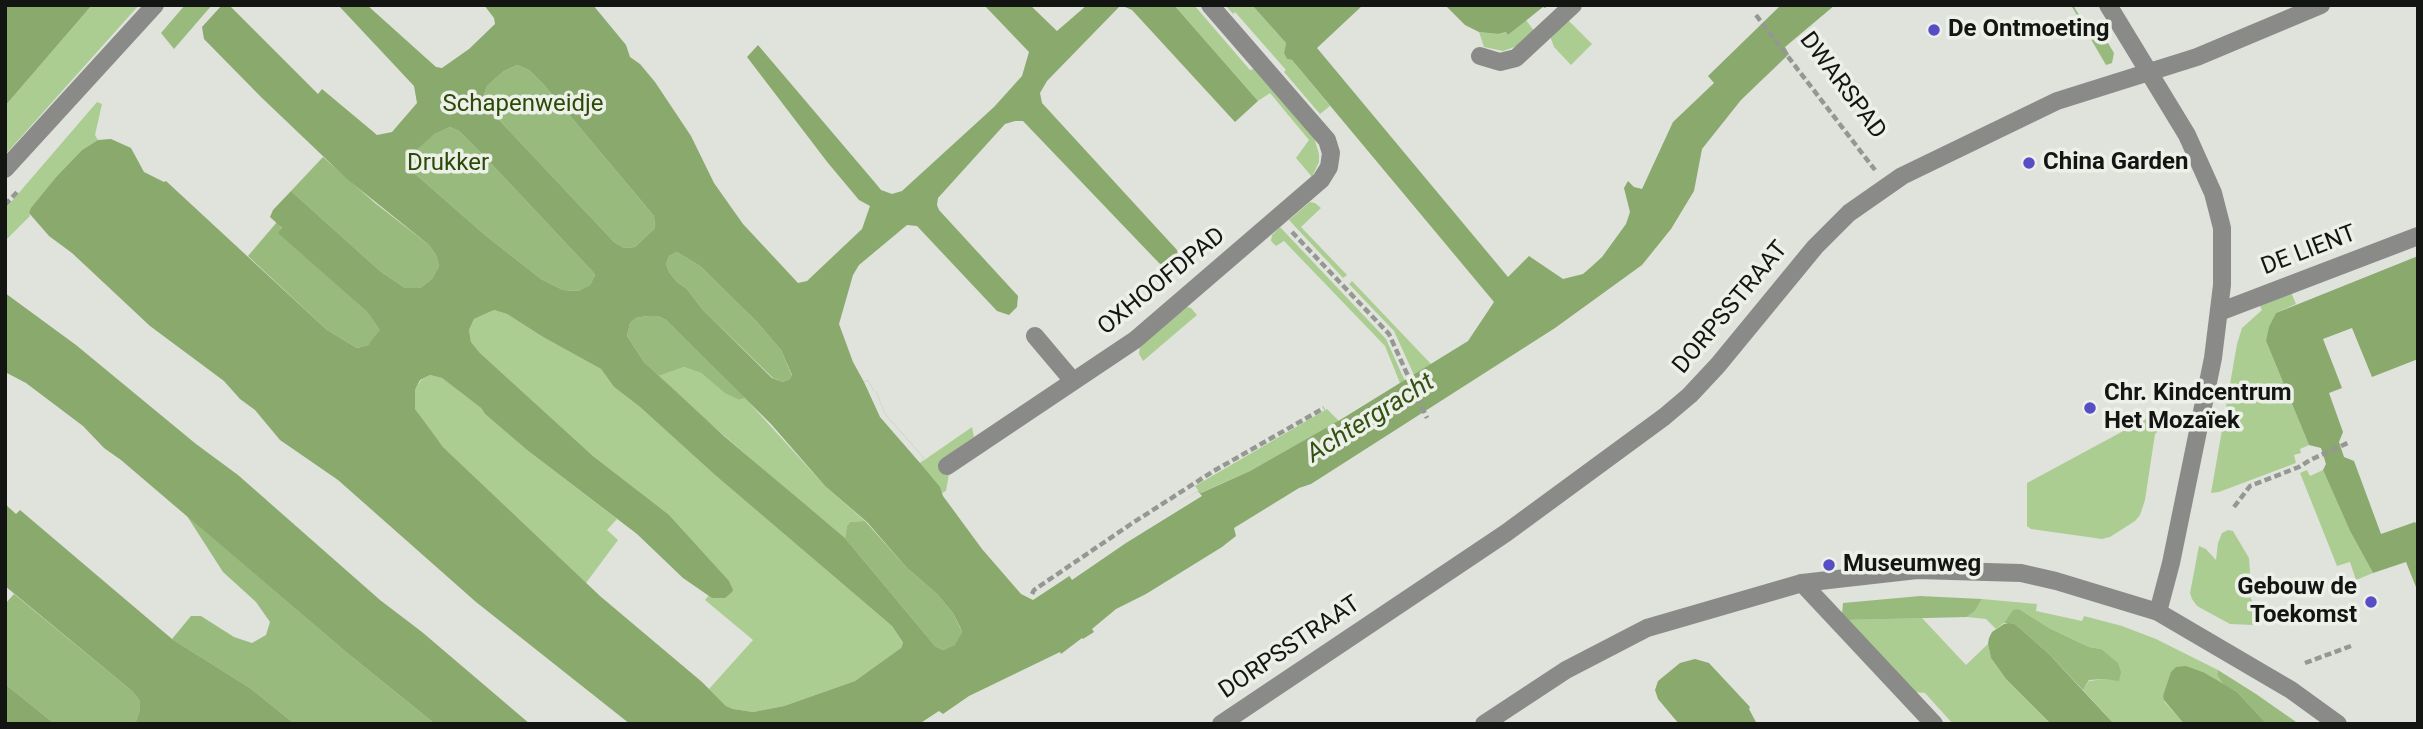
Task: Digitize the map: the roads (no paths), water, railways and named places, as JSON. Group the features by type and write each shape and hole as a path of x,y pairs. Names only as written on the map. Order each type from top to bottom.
{"street":[{"path":"5,169 155,5"},
{"name":"OXHOOFDPAD","path":"947,466 1135,341 1321,180 1329,166 1331,153 1327,140 1210,5"},
{"path":"1480,56 1500,62 1516,58 1573,5"},
{"path":"2108,5 2198,158 2222,228 2223,259 2213,358 2171,563 2158,612"},
{"name":"DORPSSTRAAT","path":"1221,724 1506,533 1664,417 1690,396 1718,365 1815,247 1849,213 1902,176 2057,101 2197,57 2321,5"},
{"name":"DE LIENT","path":"2219,312 2418,236"},
{"path":"1035,336 1073,381"},
{"path":"1484,724 1566,670 1647,628 1802,583 1917,570 2021,573 2158,612 2291,690 2338,724"},
{"path":"1802,583 1934,724"}],"water":[{"path":"5,5 92,5 5,106"},
{"name":"Achtergracht","path":"222,5 229,5 318,94 322,89 377,135 392,132 417,103 414,86 338,5 367,5 436,67 442,68 469,49 495,24 494,18 484,5 593,5 626,45 630,57 640,64 655,82 691,136 714,183 743,224 798,283 807,281 862,229 870,206 859,200 828,163 747,57 758,45 881,190 892,194 902,191 994,107 1022,76 1029,52 984,5 1030,5 1057,31 1087,5 1174,5 1258,101 1235,122 1132,10 1125,7 1119,7 1047,81 1040,93 1042,103 1177,250 1178,257 1173,263 1165,267 1159,263 1023,121 1015,121 1005,124 938,198 937,205 1018,296 1017,307 1009,315 997,311 917,226 907,225 859,265 853,275 839,324 853,362 864,382 868,380 876,391 885,414 924,458 920,463 940,487 943,496 982,549 1021,594 1033,600 1198,491 1201,493 1250,471 1340,420 1468,341 1494,302 1292,60 1287,59 1284,53 1286,43 1252,5 1363,5 1317,48 1508,277 1529,256 1563,279 1583,274 1602,257 1626,224 1630,212 1624,188 1628,181 1634,187 1642,189 1673,122 1714,83 1708,76 1781,5 1835,5 1785,47 1789,54 1741,100 1702,149 1694,191 1671,229 1642,265 1555,328 1311,484 1299,488 1234,528 1236,536 1222,547 1146,594 1116,609 1092,629 1094,632 1061,654 1060,652 969,696 943,714 939,711 919,724 630,724 476,602 338,480 280,440 255,410 240,399 224,381 150,326 72,253 49,236 29,213 31,208 82,150 98,140 111,139 131,148 144,172 166,181 327,330 357,348 368,345 380,330 367,312 278,233 282,228 270,217 291,191 380,271 405,288 420,288 432,279 439,266 429,245 347,179 261,97 204,39 202,27","holes":["517,65 529,70 654,216 655,228 635,247 624,248 614,242 486,106 483,97 487,86 504,71","450,127 459,131 592,271 595,275 590,285 579,291 563,290 541,279 485,235 413,172 410,163 418,149 434,134","677,252 700,266 757,322 781,350 792,375 790,379 783,382 772,378 703,310 669,272 666,264 669,256","494,310 507,314 601,369 614,387 892,626 903,643 901,648 855,681 784,706 753,712 726,706 702,682 600,596 443,447 415,409 415,390 420,380 430,375 442,378 481,408 527,450 637,534 683,578 712,598 725,598 732,592 729,581 668,514 593,456 480,353 471,342 469,330 474,319","647,316 658,316 666,320 771,424 825,486 867,522 906,567 937,594 953,613 962,632 955,645 943,650 935,646 845,538 725,437 644,362 627,336 630,323 636,318"]},
{"path":"1445,5 1548,5 1508,35 1506,32 1479,32 1465,25"},
{"path":"2418,256 2418,359 2372,377 2352,328 2323,339 2342,388 2329,393 2343,432 2339,442 2344,457 2354,461 2381,534 2415,522 2418,527 2418,592 2406,562 2373,573 2350,531 2323,470 2326,464 2321,448 2309,445 2266,341 2276,313"},
{"path":"5,293 76,345 196,444 238,475 380,600 530,724 435,724 346,652 104,448 83,426 26,383 5,372"},
{"path":"5,504 16,514 20,510 172,639 250,688 295,724 135,724 140,701 132,691 5,586"},
{"path":"2009,623 2015,624 2049,654 2114,724 2051,724 2006,679 1991,658 1988,644 1992,632"},
{"path":"1695,659 1709,663 1750,707 1757,724 1679,724 1658,699 1655,690 1658,681 1680,663"},
{"path":"2186,666 2205,673 2237,692 2267,724 2184,724 2163,696 2171,672 2176,667"},
{"path":"5,684 55,724 5,724"}],"place":[{"name":"De Ontmoeting","path":"1934,30"},
{"name":"China Garden","path":"2029,163"},
{"name":"Chr. Kindcentrum Het Mozaïek","path":"2090,408"},
{"name":"Museumweg","path":"1829,565"},
{"name":"Gebouw de Toekomst","path":"2371,602"}],"park label":[{"name":"Schapenweidje","path":"523,105"},
{"name":"Drukker","path":"448,164"}]}
